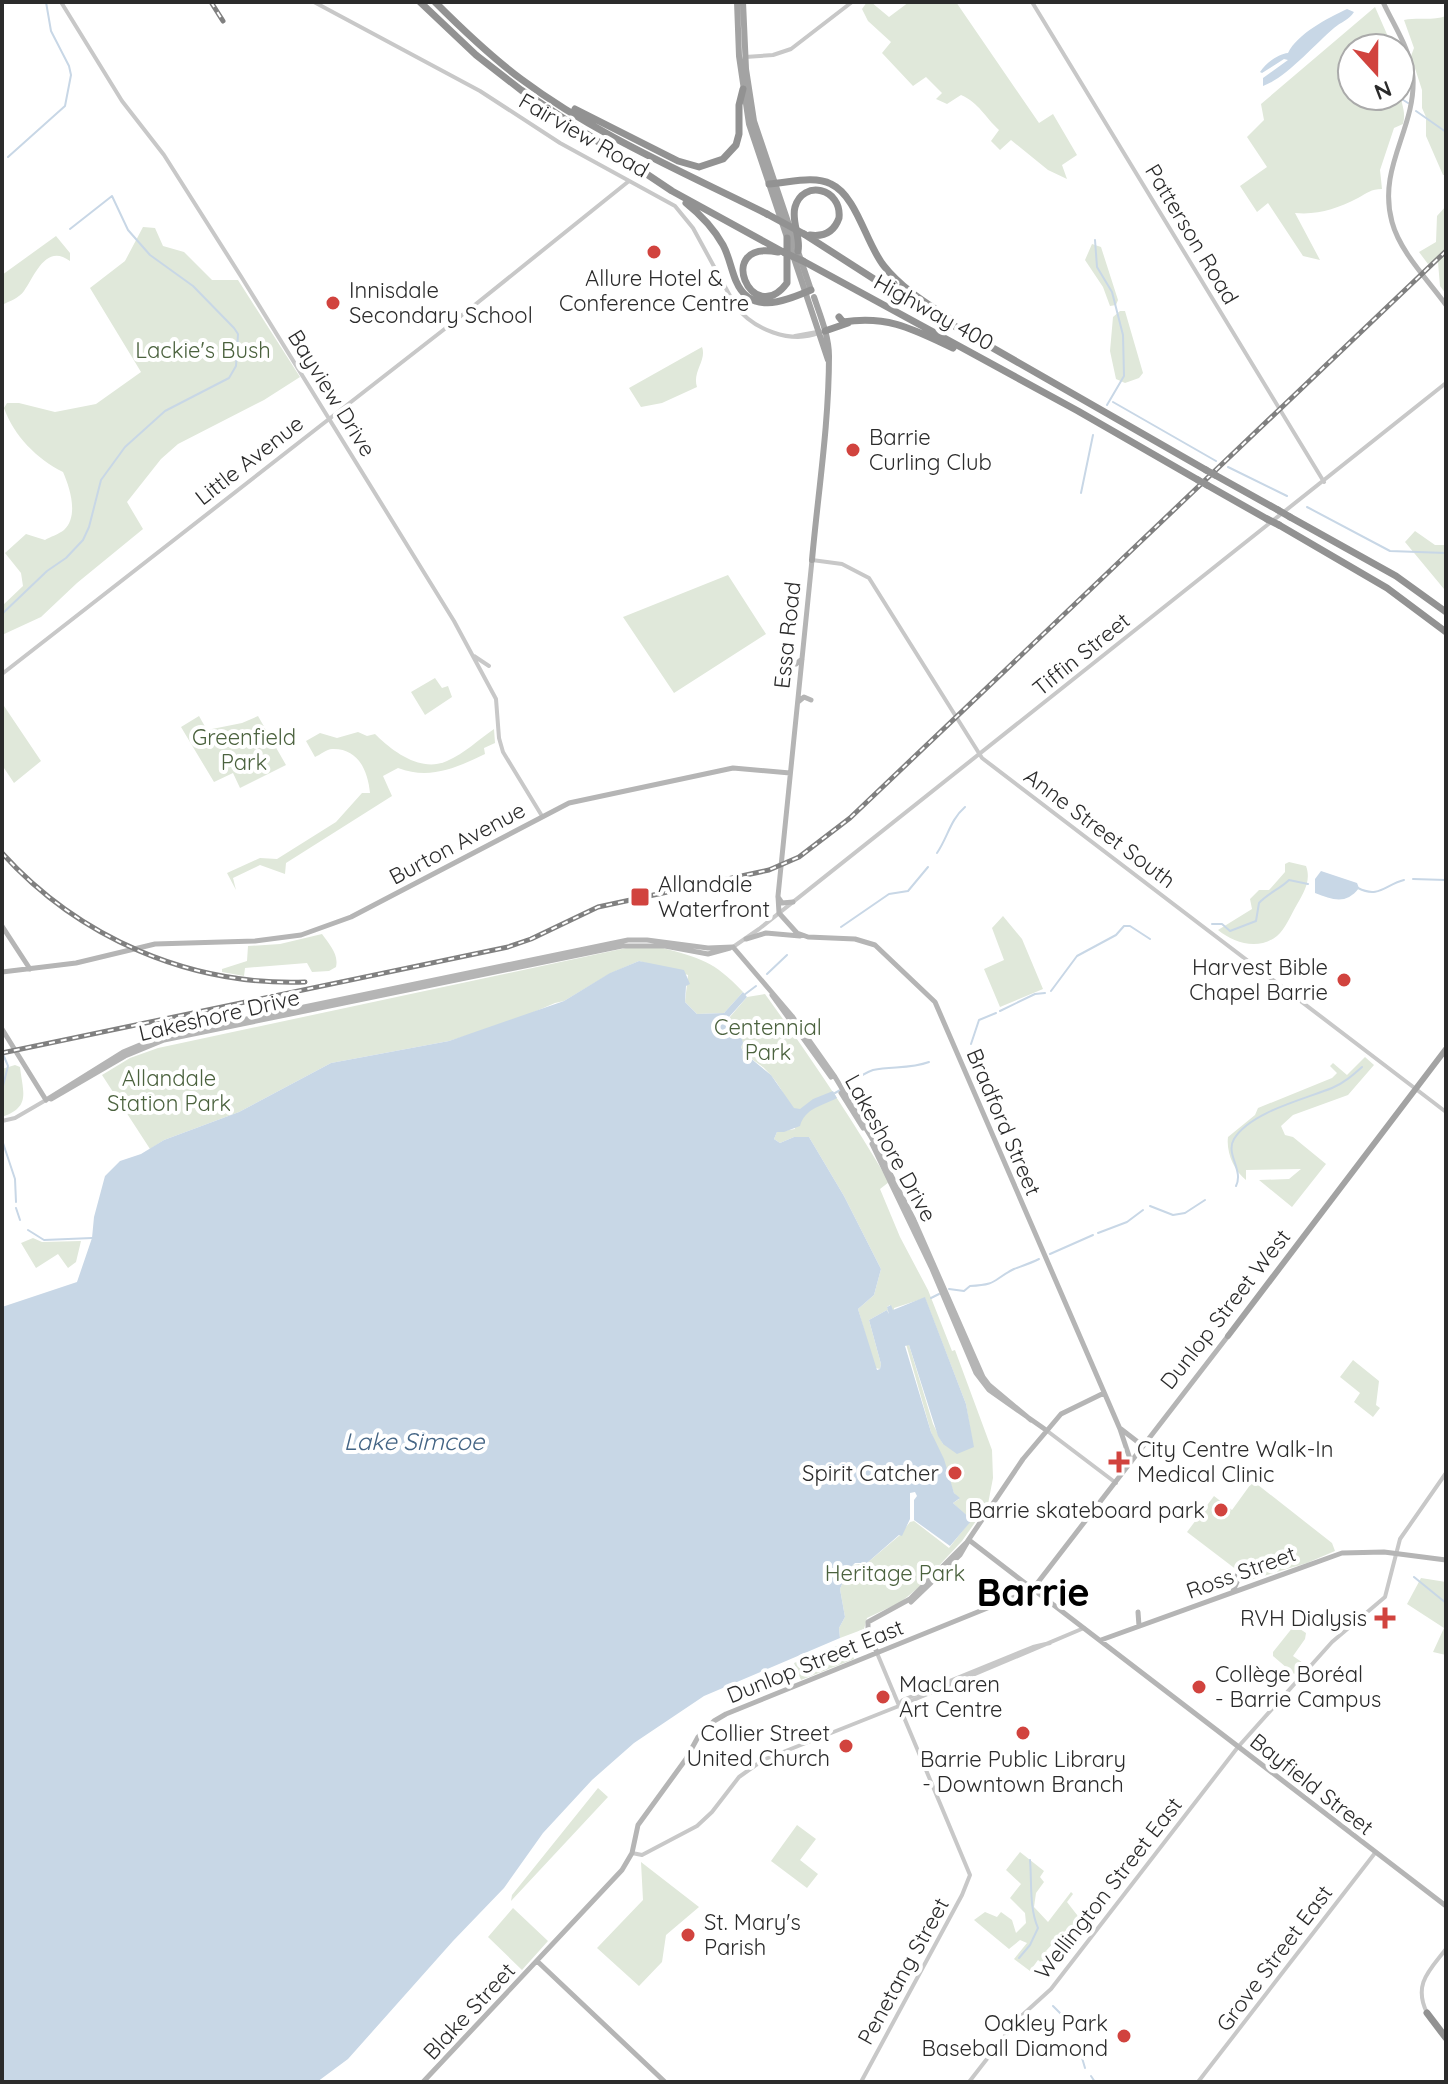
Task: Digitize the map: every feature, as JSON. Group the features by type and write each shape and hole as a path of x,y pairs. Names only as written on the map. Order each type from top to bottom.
{"highway":[{"name":"Highway 400","path":"420,2 491,68 672,191 1279,525 1387,588 1446,632"},
{"name":"Highway 400","path":"435,2 493,57 588,123 804,234 965,333 1396,576 1446,612"},
{"path":"536,89 689,165 712,164 736,145 743,89"},
{"path":"772,184 817,180 838,188 850,204 878,259 892,276 918,298 958,324 965,333"},
{"path":"798,251 794,218 798,200 815,190 830,194 839,207 837,224 824,235 804,234"},
{"path":"672,191 709,225 723,245 744,295 752,301 766,304 810,293"},
{"path":"785,253 764,249 750,255 743,267 744,282 749,289 769,296 784,286 788,278 787,238"},
{"path":"839,317 843,322 886,320 905,325 995,367"},
{"path":"822,332 858,321"},
{"path":"1427,2013 1446,2038"}],"main road":[{"name":"Essa Road","path":"740,2 754,121 787,238 810,293"},
{"name":"Essa Road","path":"740,2 743,89 749,124 798,251 828,360 828,412 790,773 779,913"},
{"path":"1383,2 1407,51 1413,74 1409,113 1390,169 1387,194 1391,220 1398,238 1446,305"},
{"path":"788,662 796,664 802,658"},
{"path":"798,702 804,697 811,700"},
{"name":"Burton Avenue","path":"2,972 82,962 160,943 269,940 317,930 351,917 569,803 737,767 790,773"},
{"path":"778,896 782,903 793,902"},
{"path":"779,913 792,929 802,935"},
{"path":"2,926 30,969"},
{"name":"Bradford Street","path":"746,939 766,933 855,939 875,945 935,1002 1120,1429 1131,1462"},
{"name":"Lakeshore Drive","path":"46,1100 148,1040 628,940 708,948 733,947"},
{"name":"Lakeshore Drive","path":"46,1100 55,1098 125,1056 164,1040 622,946 665,946 708,954 733,947"},
{"path":"733,947 762,980"},
{"path":"733,947 762,980"},
{"name":"Lakeshore Drive","path":"762,980 844,1094 895,1180 988,1386"},
{"path":"2,1029 46,1100"},
{"name":"Dunlop Street West","path":"1032,1590 1446,1049"},
{"path":"40,1090 50,1093 59,1090"},
{"path":"844,1094 895,1189 974,1366 988,1386 1046,1430"},
{"path":"877,1653 868,1622 910,1599 968,1541 1046,1430 1061,1414 1104,1393"},
{"path":"1120,1429 1143,1446"},
{"name":"Bayfield Street","path":"968,1541 1446,1906"},
{"name":"Ross Street","path":"1100,1640 1342,1553 1360,1550 1446,1560"},
{"path":"1232,1592 1237,1582 1235,1576"},
{"name":"Dunlop Street East","path":"537,1961 622,1870 632,1853 638,1825 698,1737 714,1721 1032,1590"},
{"path":"1138,1612 1139,1626"},
{"path":"1110,1648 1114,1635"},
{"path":"537,1961 665,2082"},
{"name":"Blake Street","path":"423,2082 537,1961"}],"street":[{"name":"Bayview Drive","path":"61,2 122,101 164,155 330,418 472,654 497,703 498,732 503,752 542,816"},
{"name":"Fairview Road","path":"314,2 480,91 560,143 669,202 682,212 739,311 761,326 784,336 822,332"},
{"path":"745,57 773,55 791,49 852,2"},
{"name":"Patterson Road","path":"1032,2 1324,482"},
{"name":"Little Avenue","path":"2,674 629,181"},
{"name":"Tiffin Street","path":"733,947 1446,383"},
{"name":"Anne Street South","path":"812,560 842,564 869,578 979,754 1446,1112"},
{"path":"472,654 489,666"},
{"path":"2,1121 15,1118 46,1100"},
{"path":"1046,1430 1116,1483"},
{"name":"Wellington Street East","path":"969,2082 1018,2019 1041,2000 1060,1978 1238,1747 1327,1646 1385,1597 1403,1533 1446,1473"},
{"path":"632,1853 645,1854 703,1822 739,1777 754,1765 1084,1628"},
{"path":"877,1653 899,1704"},
{"name":"Penetang Street","path":"861,2082 970,1875 899,1704"},
{"name":"Grove Street East","path":"1198,2082 1375,1853"},
{"path":"1427,2013 1422,2002 1421,1986 1446,1949"}],"green space":[{"path":"867,2 889,17 909,2 956,2 1039,123 1053,114 1077,155 1062,165 1067,179 1048,170 1011,140 1000,150 991,141 999,130 967,98 961,95 947,104 936,99 942,93 926,77 913,86 882,53 891,42 868,21 862,9"},
{"path":"1375,7 1386,32 1346,32"},
{"path":"1446,16 1446,175 1443,175 1426,136 1422,90 1416,71 1416,32 1408,32 1404,20"},
{"path":"1336,40 1336,112 1404,112 1403,124 1394,128 1380,170 1382,189 1327,210 1295,213 1320,260 1303,256 1268,203 1257,212 1240,186 1267,167 1247,137 1264,120 1261,104"},
{"path":"1446,206 1446,294 1440,286 1438,262 1428,264 1419,252 1436,242 1437,216"},
{"name":"Lackie's Bush","path":"143,227 155,228 163,246 184,252 212,280 238,280 300,377 264,400 178,444 161,459 127,502 143,529 41,617 2,635 2,606 23,586 21,573 5,553 26,534 45,540 62,531 69,524 72,510 63,472 28,446 4,408 7,403 19,403 55,412 96,404 141,372 90,288 125,261"},
{"path":"56,236 70,253 70,261 62,256 48,258 22,293 2,305 2,275"},
{"path":"1092,244 1101,247 1118,300 1116,305 1110,306 1103,287 1085,260"},
{"path":"1125,311 1143,373 1139,378 1125,383 1116,379 1110,351 1113,317"},
{"path":"702,347 697,387 662,403 641,407 629,388"},
{"path":"1415,531 1435,545 1446,545 1444,589 1405,542"},
{"path":"728,575 766,634 674,693 623,617"},
{"path":"435,678 442,688 448,686 452,697 425,715 411,692"},
{"path":"2,703 41,761 14,783 2,765"},
{"name":"Greenfield Park","path":"199,716 207,730 242,723 258,716 286,765 240,788 233,773 214,782 181,727"},
{"path":"494,729 495,743 484,748 485,754 464,764 432,773 398,768 383,776 392,796 286,863 285,874 260,865 233,878 236,890 227,873 260,858 277,859 336,822 362,793 370,793 364,770 349,752 332,749 315,757 306,741 320,733 337,738 358,732 367,736 375,734 408,758 437,764 460,754"},
{"path":"1285,864 1306,866 1307,883 1277,936 1270,941 1246,944 1218,930 1252,909 1250,899 1259,890 1269,890 1285,872"},
{"path":"1003,916 1022,939 1043,989 1000,1007 984,969 1004,960 992,928"},
{"path":"322,934 336,958 336,967 329,971 312,972 307,963 245,968 244,976 222,972 222,969 247,961 248,946 280,944"},
{"name":"Allandale Station Park","path":"660,947 706,962 743,992 724,1013 697,1014 685,1002 688,975 639,961 611,973 564,1001 513,1021 449,1041 331,1063 239,1112 164,1140 150,1149 102,1075 130,1058 158,1048 626,948"},
{"name":"Centennial Park","path":"765,994 829,1086 889,1182 880,1189 900,1237 928,1290 952,1351 955,1350 992,1450 993,1478 988,1504 962,1541 901,1602 867,1618 864,1629 840,1638 839,1628 845,1617 840,1589 853,1565 867,1563 902,1535 910,1522 914,1521 949,1548 971,1520 953,1503 959,1499 931,1432 906,1344 909,1345 933,1424 943,1444 973,1447 966,1404 925,1298 894,1308 894,1313 890,1305 887,1307 890,1314 887,1310 869,1320 881,1364 880,1369 875,1368 858,1309 874,1295 881,1269 844,1196 809,1137 794,1137 780,1143 774,1139 777,1132 795,1129 788,1104 770,1075 743,1050 743,1043 729,1018 747,997"},
{"path":"1365,1057 1374,1065 1348,1095 1293,1115 1281,1126 1285,1135 1293,1137 1326,1164 1292,1207 1259,1180 1289,1179 1301,1169 1246,1170 1246,1180 1242,1176 1230,1155 1228,1137 1255,1115 1258,1108 1332,1078 1337,1073 1330,1066 1333,1063 1347,1075"},
{"path":"15,1065 20,1067 23,1098 17,1109 2,1117 2,1069"},
{"path":"33,1238 42,1242 81,1241 76,1262 68,1268 58,1254 36,1268 21,1243"},
{"path":"1353,1360 1379,1381 1376,1405 1380,1408 1373,1417 1354,1402 1360,1393 1340,1377"},
{"path":"1253,1481 1332,1543 1335,1551 1250,1580 1187,1532 1214,1496 1232,1510"},
{"path":"1421,1578 1446,1582 1446,1655 1433,1652 1444,1628 1407,1604"},
{"path":"1293,1627 1306,1633 1293,1656 1306,1665 1294,1674 1273,1656"},
{"path":"847,1642 854,1659 801,1680 794,1663"},
{"path":"598,1788 608,1797 511,1901 512,1895"},
{"path":"797,1825 816,1839 800,1860 818,1874 807,1888 771,1861"},
{"path":"1020,1852 1044,1871 1040,1877 1044,1882 1036,1893 1034,1907 1048,1922 1071,1892 1073,1894 1067,1902 1081,1920 1092,1908 1095,1911 1071,1943 1059,1945 1055,1941 1046,1951 1056,1959 1049,1969 1038,1960 1030,1971 1014,1959 1027,1943 1020,1940 1009,1949 974,1920 985,1912 997,1917 1001,1912 1012,1920 1016,1933 1026,1923 1025,1913 1010,1898 1021,1884 1006,1870"},
{"path":"641,1862 699,1907 666,1935 662,1962 639,1986 597,1948 643,1900"},
{"path":"513,1908 548,1941 522,1970 488,1937"}],"water":[{"path":"1347,9 1354,12 1350,17 1290,69 1263,86 1263,78 1288,60 1284,59 1260,72 1266,65 1288,53 1298,39 1314,27"},
{"path":"1321,871 1357,883 1359,888 1349,897 1339,900 1315,893 1315,879"},
{"name":"Lake Simcoe","path":"639,961 684,970 690,984 686,986 685,1002 697,1014 724,1013 743,992 747,997 729,1017 739,1029 743,1043 741,1047 771,1075 794,1108 800,1109 813,1099 833,1091 837,1098 810,1111 800,1126 777,1132 774,1139 780,1143 794,1137 809,1137 844,1196 881,1269 874,1295 858,1309 877,1370 881,1364 869,1320 887,1310 889,1314 887,1307 891,1305 893,1310 925,1297 966,1404 974,1447 957,1454 943,1444 909,1345 905,1346 931,1432 944,1459 954,1493 960,1498 953,1503 972,1520 950,1546 914,1520 914,1500 917,1496 915,1492 910,1493 910,1519 902,1536 899,1535 867,1563 855,1563 848,1570 840,1589 845,1617 839,1628 840,1638 704,1696 634,1743 592,1780 543,1833 504,1888 348,2059 317,2082 2,2082 2,1307 77,1282 92,1238 105,1176 120,1161 141,1154 164,1140 239,1112 331,1063 449,1041 564,1001 610,973"}],"waterway":[{"path":"8,157 65,106 71,75 51,31 46,2"},
{"path":"1416,111 1446,132"},
{"path":"2,614 83,540 101,480 125,447 165,411 229,378 236,366 238,334 234,328 193,286 150,255 128,230 112,196 70,229"},
{"path":"1095,240 1097,267 1112,292 1123,335 1124,376 1107,405"},
{"path":"1113,402 1216,461"},
{"path":"1081,493 1093,435"},
{"path":"1228,467 1287,496"},
{"path":"1307,507 1390,551 1446,553"},
{"path":"937,853 956,817 965,807"},
{"path":"841,927 889,894 908,891 928,867"},
{"path":"1413,879 1446,880"},
{"path":"1212,924 1222,924 1230,931 1256,921 1259,903 1266,896 1289,880 1308,884"},
{"path":"1358,888 1372,892 1404,880"},
{"path":"1051,991 1077,956 1116,935 1124,926 1130,926 1150,939"},
{"path":"767,974 787,955"},
{"path":"744,995 756,986"},
{"path":"1000,1011 1035,994 1045,993"},
{"path":"971,1044 979,1020 996,1013"},
{"path":"2,1090 8,1066 3,1054"},
{"path":"835,1093 873,1070 929,1062"},
{"path":"1236,1186 1238,1174 1232,1145 1242,1130 1265,1114 1336,1086 1362,1067"},
{"path":"2,1140 15,1179 16,1202"},
{"path":"1150,1206 1173,1215 1185,1213 1205,1200"},
{"path":"16,1208 20,1220"},
{"path":"1098,1233 1127,1222 1143,1210"},
{"path":"28,1230 44,1240 92,1238"},
{"path":"1050,1254 1093,1235"},
{"path":"949,1289 964,1291 970,1286 990,1283 1039,1259"},
{"path":"931,1298 939,1294"},
{"path":"889,1585 903,1579 904,1566"},
{"path":"1414,1577 1446,1603"},
{"path":"1019,1958 1038,1928 1032,1903 1030,1860"},
{"path":"1053,2006 1072,2025"},
{"path":"1080,2051 1085,2068"},
{"path":"1091,2076 1095,2082"}],"railway":[{"path":"211,2 223,21"},
{"path":"2,1053 508,947 598,907 769,870 799,857 850,818 1446,251"},
{"path":"2,853 32,883 66,910 139,951 220,975 262,981 305,982"}],"place":[{"name":"Allure Hotel & Conference Centre","path":"654,252"},
{"name":"Innisdale Secondary School","path":"333,303"},
{"name":"Barrie Curling Club","path":"853,450"},
{"name":"Allandale Waterfront","path":"640,897"},
{"name":"Harvest Bible Chapel Barrie","path":"1344,980"},
{"name":"City Centre Walk-In Medical Clinic","path":"1119,1462"},
{"name":"Spirit Catcher","path":"955,1473"},
{"name":"Barrie skateboard park","path":"1221,1510"},
{"name":"RVH Dialysis","path":"1385,1618"},
{"name":"Collège Boréal - Barrie Campus","path":"1199,1687"},
{"name":"MacLaren Art Centre","path":"883,1697"},
{"name":"Barrie Public Library - Downtown Branch","path":"1023,1733"},
{"name":"Collier Street United Church","path":"846,1746"},
{"name":"St. Mary's Parish","path":"688,1935"},
{"name":"Oakley Park Baseball Diamond","path":"1124,2036"}],"district":[{"name":"Barrie","path":"1033,1592"}],"park label":[{"name":"Heritage Park","path":"895,1573"}]}
